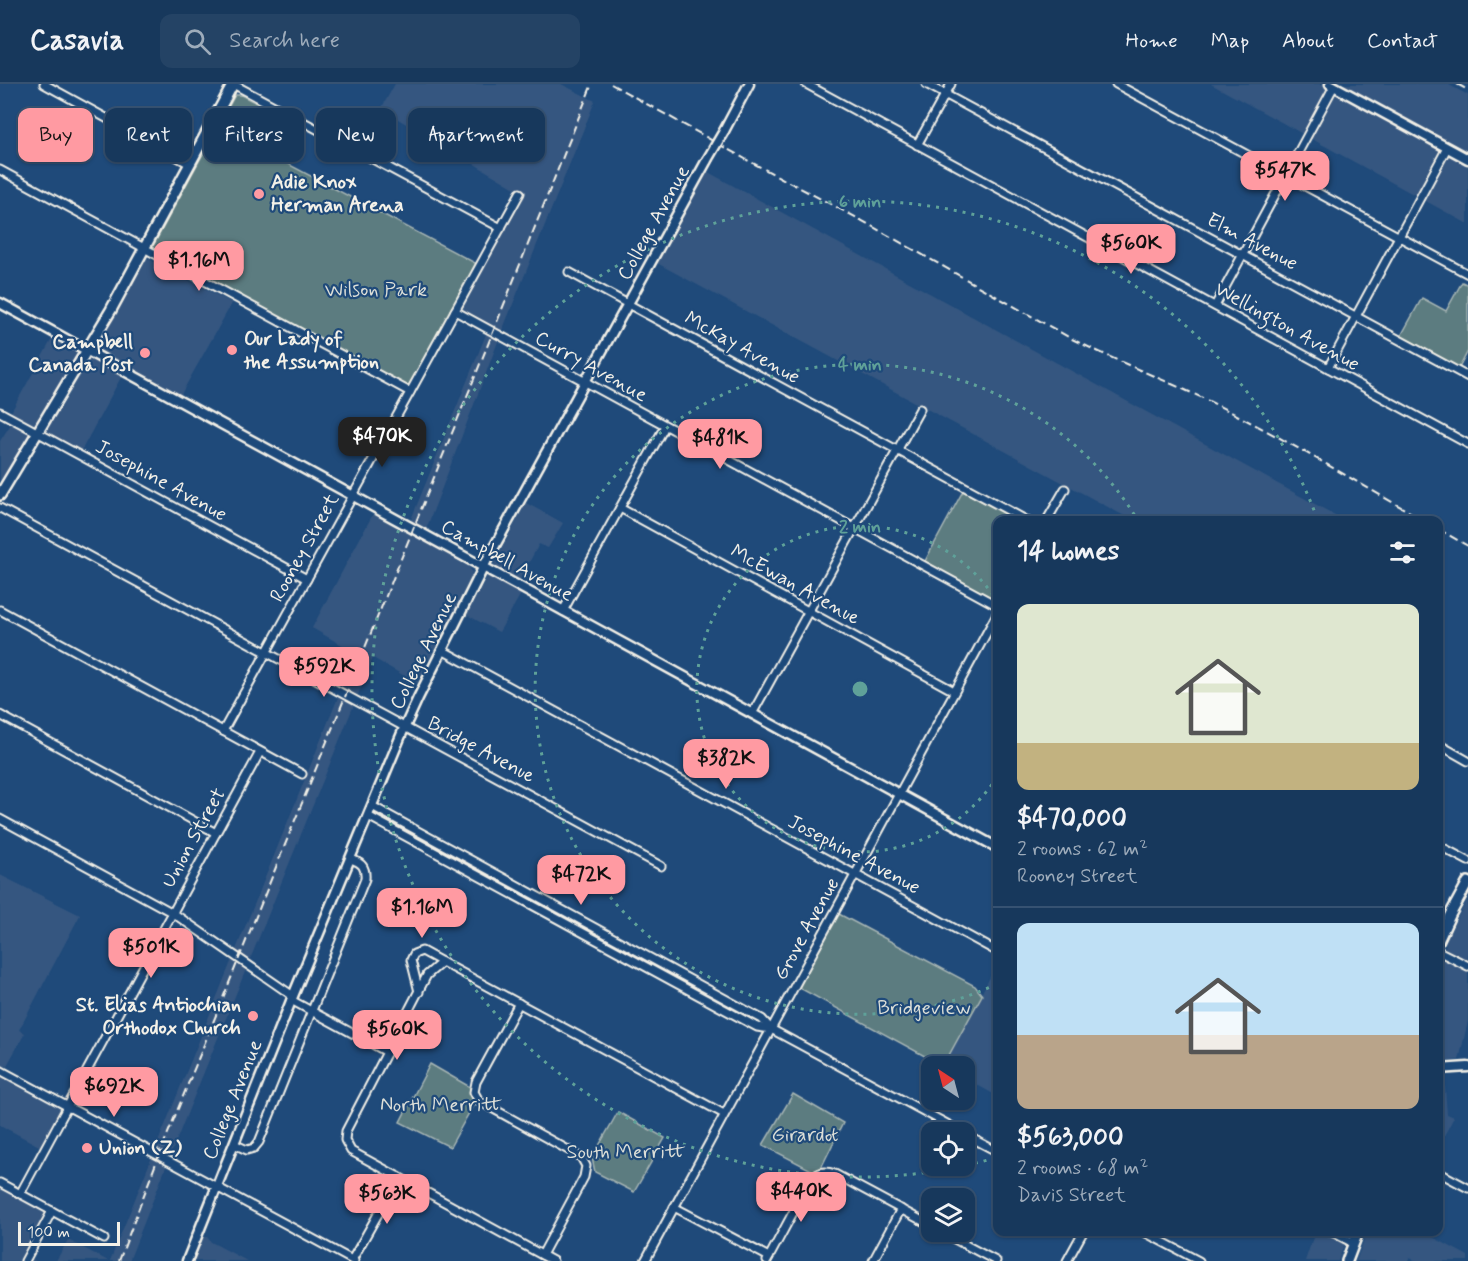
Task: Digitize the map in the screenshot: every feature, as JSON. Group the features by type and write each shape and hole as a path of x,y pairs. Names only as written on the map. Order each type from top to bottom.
{"main road":[{"path":"0,495 111,310 233,84"},
{"path":"1443,930 1468,882"},
{"path":"1347,1261 1356,1236"}],"street":[{"path":"44,84 190,164"},
{"path":"233,84 501,228"},
{"name":"College Avenue","path":"187,1261 292,998 405,728 483,567 749,84"},
{"name":"Wellington Avenue","path":"806,84 1468,444"},
{"name":"Elm Avenue","path":"926,84 1468,377"},
{"path":"917,145 951,84"},
{"path":"1116,84 1468,274"},
{"path":"1215,306 1286,176 1332,85 1468,159"},
{"path":"1328,368 1448,148"},
{"path":"0,170 410,392"},
{"name":"Rooney Street","path":"223,731 520,193"},
{"name":"McKay Avenue","path":"569,272 1019,516"},
{"name":"Campbell Avenue","path":"0,303 993,845"},
{"name":"Curry Avenue","path":"455,311 993,603"},
{"path":"752,714 920,409"},
{"name":"Josephine Avenue","path":"0,412 307,579"},
{"path":"563,611 665,426"},
{"path":"1049,516 1065,489"},
{"name":"Bridge Avenue","path":"0,508 661,866"},
{"name":"McEwan Avenue","path":"620,508 954,691"},
{"path":"0,610 302,774"},
{"name":"Grove Avenue","path":"645,1261 993,621"},
{"name":"Josephine Avenue","path":"442,651 993,949"},
{"path":"0,715 216,833"},
{"path":"1443,747 1468,760"},
{"name":"Union Street","path":"20,1194 260,752"},
{"path":"372,806 762,1019 771,1029 943,1122"},
{"path":"368,816 757,1027 771,1029"},
{"path":"0,819 173,913 312,1011 387,1052"},
{"path":"1443,848 1468,861"},
{"path":"234,1144 247,1150 254,1148 259,1142 366,879 363,865 351,859"},
{"path":"418,992 411,960 414,954 422,951 724,1114"},
{"path":"1443,954 1468,966"},
{"path":"442,962 427,975 346,1131 345,1140 351,1151 554,1261"},
{"path":"519,1003 476,1082 474,1092 479,1101 581,1157 586,1166 584,1177 542,1255"},
{"path":"1443,1069 1468,1067"},
{"path":"0,1070 353,1261 399,1177"},
{"path":"975,1140 993,1149"},
{"path":"674,1207 768,1259 811,1179 820,1172 835,1174 921,1220"},
{"path":"1443,1175 1468,1188"},
{"path":"0,1183 104,1239"},
{"path":"873,1261 901,1209"},
{"path":"25,1261 51,1211"},
{"path":"1067,1261 1081,1236"},
{"path":"1152,1236 1199,1261"},
{"path":"1340,1236 1353,1243"},
{"path":"960,1242 996,1261"}],"shaded area":[{"path":"395,84 561,84 595,101 502,331 422,540 469,567 472,572 470,579 417,683 373,658 129,1261 110,1261 356,653 312,628 373,514 406,532 489,327 460,311 525,194 471,162 545,162 545,108 408,108 408,125 396,118 396,108 382,108"},
{"path":"1211,84 1447,84 1468,95 1468,224"},
{"path":"708,172 1337,516 1125,516 657,263"},
{"path":"147,258 232,303 180,396 126,368 80,453 51,436 48,426 55,413 60,410"},
{"path":"52,339 79,354 23,453 19,455 4,480 0,491 0,441 11,424 6,421"},
{"path":"526,503 563,523 548,548 539,544 519,581 526,585 499,632 467,615"},
{"path":"0,875 80,915 19,1030 25,1033 1,1076 62,1110 41,1147 0,1125"},
{"path":"1468,899 1468,1021 1459,1060 1443,1062 1443,956 1448,935"},
{"path":"993,972 993,1094 975,1084 975,1056 948,1056"},
{"path":"1443,1075 1447,1114 1454,1117 1443,1138"},
{"path":"0,1186 46,1212 23,1254 36,1261 0,1261"},
{"path":"1314,1236 1347,1236 1338,1261 1305,1261"},
{"path":"1365,1236 1430,1236 1468,1256 1468,1261 1416,1261 1410,1258 1409,1261 1356,1261"},
{"path":"201,1237 207,1237 211,1242 247,1261 192,1261"},
{"path":"68,1240 93,1253 108,1261 56,1261"}],"green space":[{"name":"Wilson Park","path":"235,95 241,95 266,108 228,108"},
{"name":"Wilson Park","path":"204,152 204,162 284,162 477,264 409,387 152,248"},
{"path":"1462,282 1468,285 1468,351 1459,368 1401,336 1422,298 1446,311"},
{"path":"963,491 1010,516 993,516 993,600 924,563"},
{"name":"Bridgeview","path":"837,913 975,986 982,995 948,1056 925,1056 796,986"},
{"name":"North Merritt","path":"430,1064 470,1087 475,1102 450,1147 400,1122"},
{"name":"Girardot","path":"793,1094 843,1123 821,1168 813,1171 763,1145"},
{"name":"South Merritt","path":"618,1112 665,1138 634,1192 595,1172 592,1158"}],"railway":[{"path":"119,1261 156,1163 592,84"},
{"path":"611,84 859,219 1072,339 1245,419 1417,516"},
{"path":"1457,84 1468,90"},
{"path":"1443,532 1468,546"}],"place":[{"name":"Adie Knox Herman Arena","path":"259,194"},
{"name":"Our Lady of the Assumption","path":"232,350"},
{"name":"Campbell Canada Post","path":"145,353"},
{"name":"St. Elias Antiochian Orthodox Church","path":"253,1016"},
{"name":"Union (Z)","path":"87,1148"}]}
